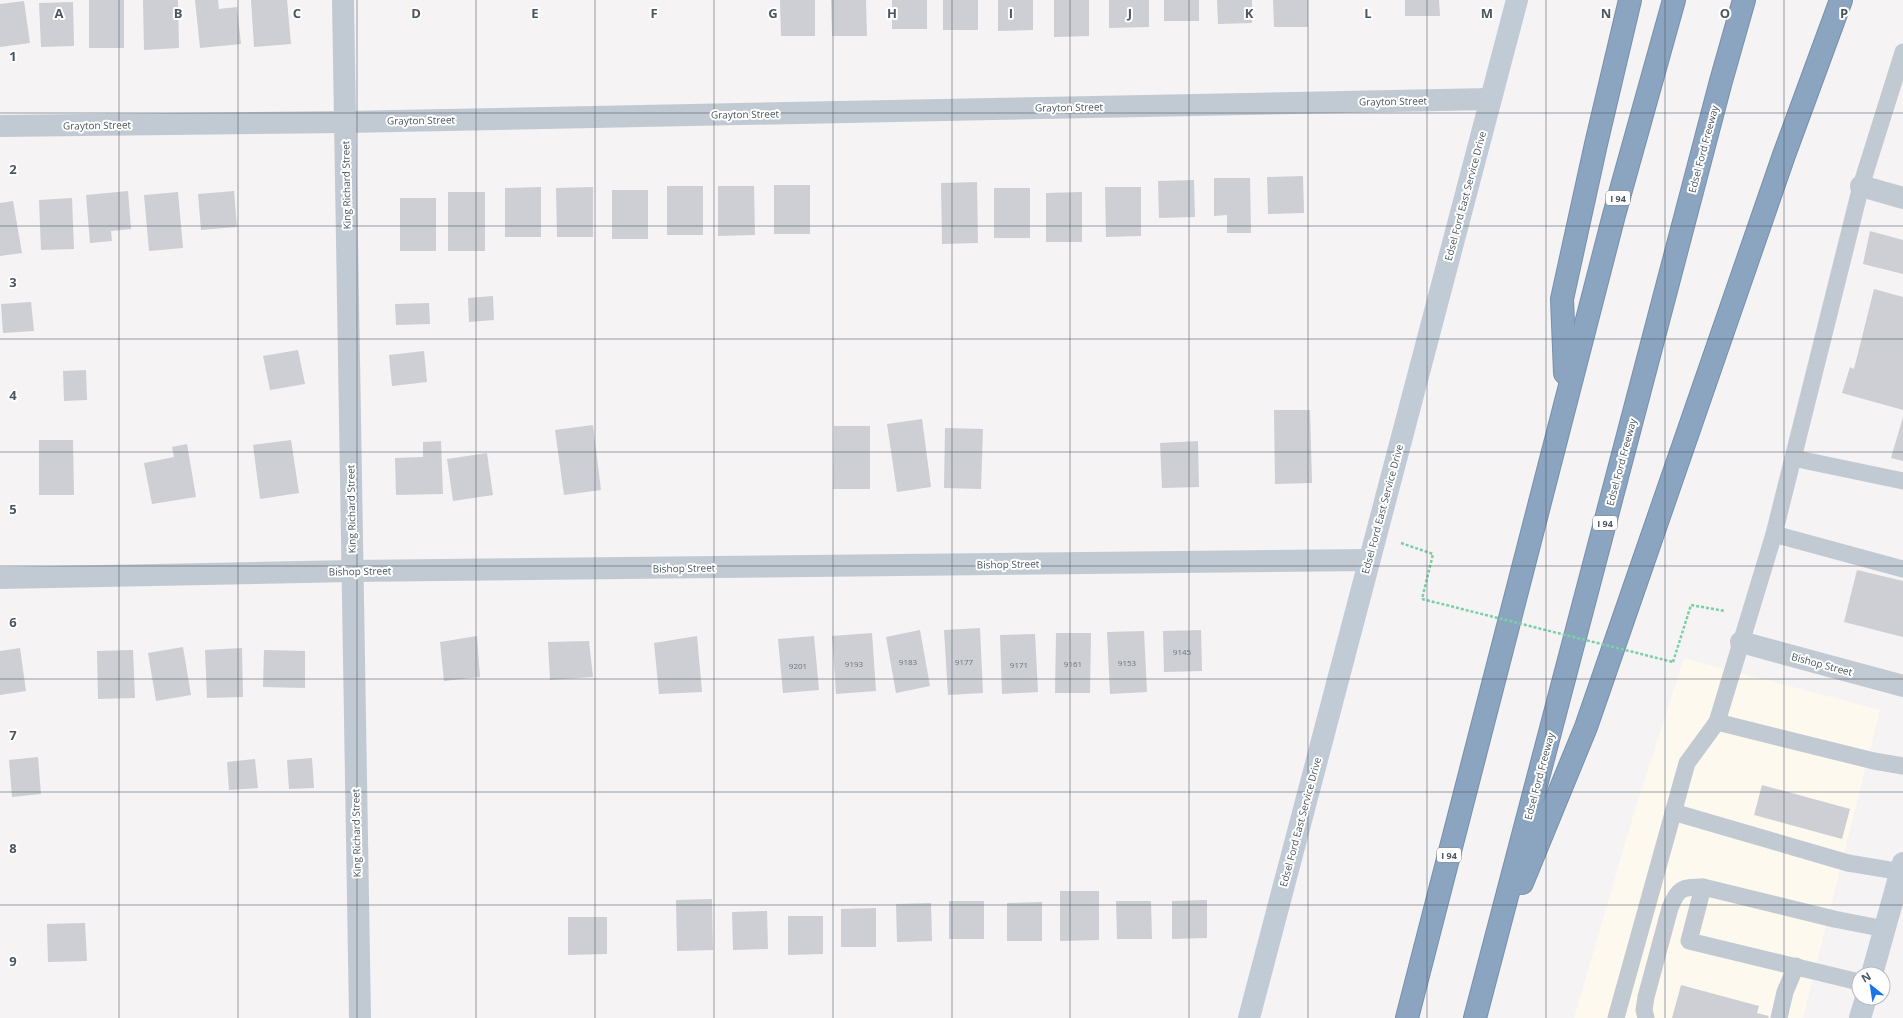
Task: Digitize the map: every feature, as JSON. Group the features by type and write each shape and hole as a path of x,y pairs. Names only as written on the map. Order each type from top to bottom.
{"highway":[{"path":"1566,397 1562,299 1596,144 1630,0"},
{"name":"I 94","path":"1407,1018 1566,397 1616,207 1674,0"},
{"name":"Edsel Ford Freeway","path":"1474,1018 1489,966 1717,96 1744,0"},
{"path":"1489,966 1586,727 1740,286 1784,155 1841,0"}],"street":[{"name":"King Richard Street","path":"343,0 351,571 360,1018"},
{"name":"Edsel Ford East Service Drive","path":"1249,1018 1517,0"},
{"name":"Grayton Street","path":"0,126 345,122 1490,99"},
{"path":"1861,186 1903,198"},
{"name":"Bishop Street","path":"0,578 351,571 1369,560"},
{"name":"Bishop Street","path":"1741,642 1903,686"},
{"path":"1874,966 1902,869"},
{"path":"1860,1018 1864,1006"}],"lane":[{"path":"1616,1018 1687,763 1718,722 1774,534 1861,186 1903,52"},
{"path":"1793,458 1903,481"},
{"path":"1774,534 1903,569"},
{"path":"1718,722 1874,761 1903,766"},
{"path":"1673,812 1848,863 1902,869"},
{"path":"1646,1018 1644,1010 1646,997 1670,908 1676,894 1687,887 1703,887 1834,919 1885,929"},
{"path":"1703,887 1689,941 1851,980"},
{"path":"1640,930 1663,935"},
{"path":"1779,1018 1785,992 1796,966"}],"path":[{"path":"1376,534 1433,554 1422,600 1673,662 1691,605 1749,615"}],"shaded area":[{"path":"1684,658 1880,710 1803,1018 1574,1018 1634,813"}],"building":[{"path":"89,0 124,0 124,48 89,48"},
{"path":"143,0 178,0 179,48 144,50"},
{"path":"195,0 218,0 219,9 237,7 241,44 200,48"},
{"path":"251,0 287,0 291,44 254,47"},
{"path":"780,0 815,0 815,36 781,36"},
{"path":"831,0 866,0 867,36 832,36"},
{"path":"892,0 927,0 927,29 892,29"},
{"path":"943,0 978,0 978,30 943,30"},
{"path":"998,0 1033,0 1033,30 998,31"},
{"path":"1054,0 1089,0 1089,36 1054,37"},
{"path":"1109,0 1149,0 1149,27 1109,28"},
{"path":"1164,0 1199,0 1199,21 1164,21"},
{"path":"1217,0 1252,0 1252,23 1218,24"},
{"path":"1273,0 1308,0 1308,27 1274,27"},
{"path":"1405,0 1439,0 1440,16 1405,16"},
{"path":"24,1 30,43 0,47 0,4"},
{"path":"73,2 74,46 41,47 39,3"},
{"path":"1303,176 1304,213 1268,214 1267,177"},
{"path":"1214,178 1250,178 1251,233 1227,233 1227,215 1214,216"},
{"path":"1194,180 1195,217 1159,218 1158,181"},
{"path":"977,182 978,243 942,244 941,183"},
{"path":"774,185 810,185 810,234 774,234"},
{"path":"667,186 703,186 703,235 667,235"},
{"path":"718,186 754,186 755,235 718,236"},
{"path":"541,187 541,237 505,237 505,188"},
{"path":"593,187 593,237 557,237 556,188"},
{"path":"1105,187 1141,187 1141,236 1106,237"},
{"path":"994,188 1030,188 1030,238 994,238"},
{"path":"612,190 648,190 648,239 612,239"},
{"path":"128,191 131,229 111,231 112,241 90,243 86,195"},
{"path":"234,191 237,227 201,230 198,194"},
{"path":"178,192 183,248 149,251 144,195"},
{"path":"448,192 485,192 485,251 448,251"},
{"path":"1082,192 1082,242 1046,242 1046,193"},
{"path":"72,198 74,249 41,250 39,200"},
{"path":"400,198 436,198 436,251 400,251"},
{"path":"13,201 22,253 0,256 0,203"},
{"path":"1870,231 1903,240 1903,274 1863,264"},
{"path":"1874,289 1903,297 1903,410 1842,393 1850,367 1854,369"},
{"path":"493,296 494,320 469,322 468,298"},
{"path":"31,302 34,331 3,333 1,304"},
{"path":"429,303 430,324 396,325 395,304"},
{"path":"298,350 305,384 270,390 263,356"},
{"path":"424,351 427,382 392,386 389,355"},
{"path":"86,370 87,400 64,401 63,371"},
{"path":"1274,410 1310,410 1312,483 1275,484"},
{"path":"1903,417 1903,461 1891,458"},
{"path":"922,419 931,487 897,492 887,424"},
{"path":"593,425 601,490 564,495 555,430"},
{"path":"834,426 870,426 870,489 833,489"},
{"path":"945,428 983,429 981,489 944,488"},
{"path":"39,440 73,440 74,495 39,495"},
{"path":"291,440 299,493 260,499 253,445"},
{"path":"441,441 443,494 396,495 395,458 423,457 423,442"},
{"path":"1198,441 1199,487 1162,488 1160,443"},
{"path":"187,444 196,497 152,504 144,463 174,457 172,447"},
{"path":"487,453 493,495 453,501 447,459"},
{"path":"1857,570 1903,581 1903,637 1844,622"},
{"path":"980,628 983,693 948,695 944,630"},
{"path":"920,630 930,686 896,693 886,637"},
{"path":"1201,630 1202,671 1164,672 1163,631"},
{"path":"1144,631 1147,692 1110,694 1107,632"},
{"path":"872,633 876,691 836,694 832,636"},
{"path":"1056,633 1091,633 1090,693 1055,693"},
{"path":"1035,634 1038,692 1002,694 1000,635"},
{"path":"477,636 480,677 444,681 440,642"},
{"path":"697,636 702,692 659,694 654,643"},
{"path":"814,636 819,690 783,693 778,639"},
{"path":"589,641 593,677 550,680 548,642"},
{"path":"183,647 191,695 156,701 148,653"},
{"path":"20,648 26,691 0,695 0,651"},
{"path":"242,648 243,697 207,698 205,650"},
{"path":"133,650 135,698 98,699 97,651"},
{"path":"264,650 305,651 305,688 263,687"},
{"path":"38,757 41,794 12,797 9,760"},
{"path":"312,758 314,788 289,789 287,760"},
{"path":"255,759 258,788 229,790 227,762"},
{"path":"1762,785 1850,809 1842,839 1754,815"},
{"path":"1060,891 1099,891 1099,940 1060,941"},
{"path":"712,899 713,950 677,951 676,900"},
{"path":"1207,900 1207,938 1172,939 1172,901"},
{"path":"949,901 984,901 984,939 949,939"},
{"path":"1116,901 1151,901 1152,939 1117,939"},
{"path":"1042,902 1042,941 1007,941 1007,903"},
{"path":"931,903 932,941 897,942 896,904"},
{"path":"876,908 876,947 841,947 841,909"},
{"path":"767,911 768,949 733,950 732,912"},
{"path":"788,916 823,916 823,954 788,955"},
{"path":"568,917 607,917 607,954 568,955"},
{"path":"85,923 87,961 48,962 47,924"},
{"path":"1681,985 1759,1006 1757,1013 1769,1016 1768,1018 1672,1018"}]}
